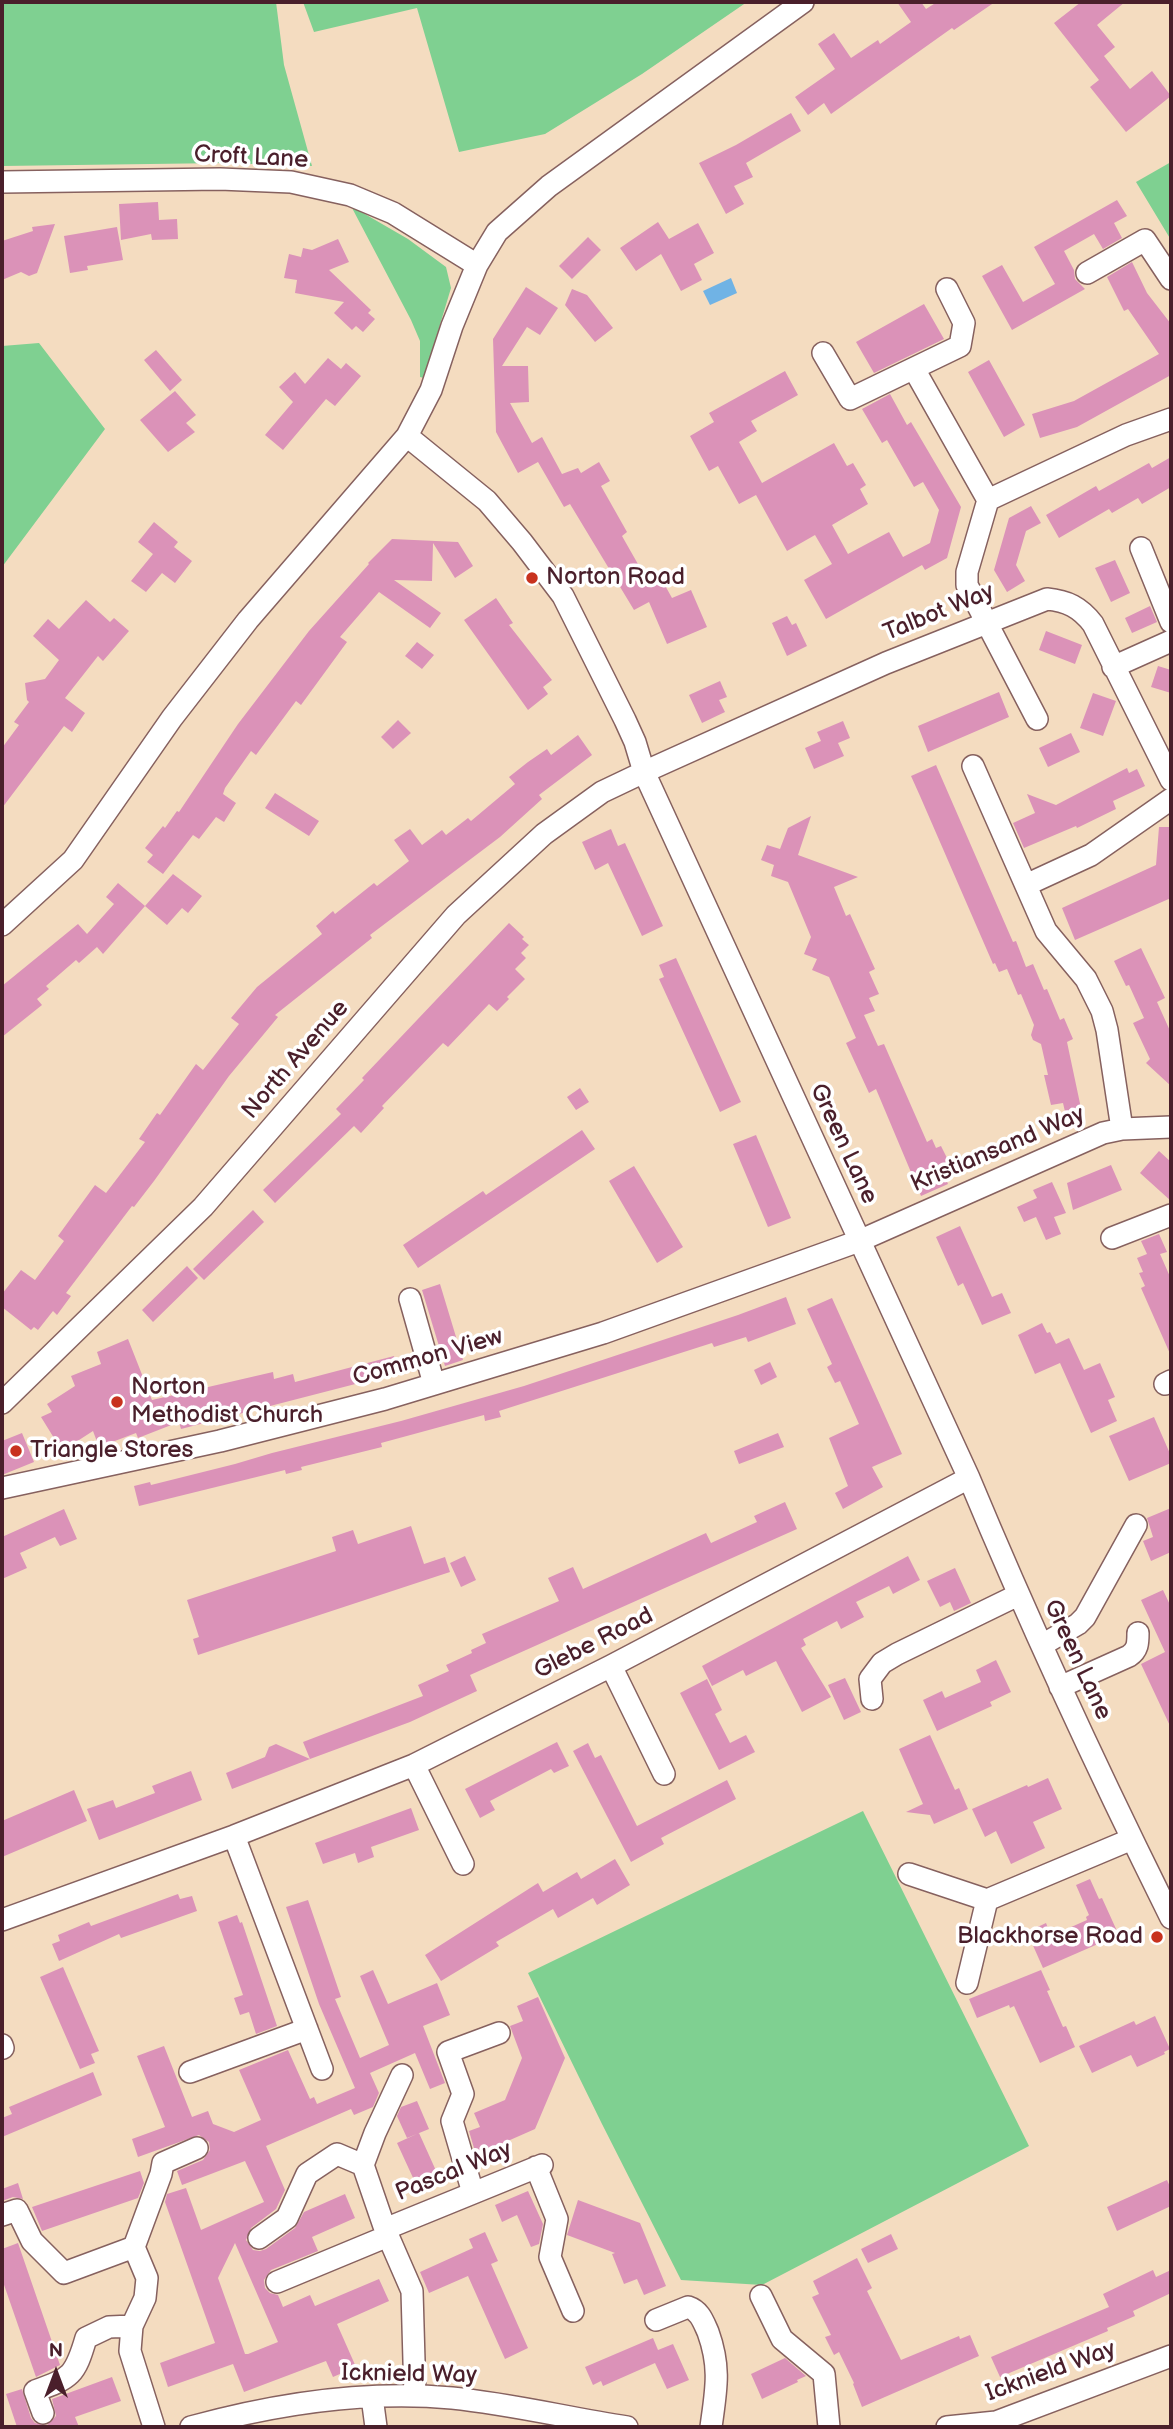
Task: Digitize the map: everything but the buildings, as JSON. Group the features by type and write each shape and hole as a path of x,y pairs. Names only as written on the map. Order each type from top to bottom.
{"street":[{"path":"2,925 73,860 172,718 248,620 407,436 431,390 452,326 477,265 497,232 548,186 803,2"},
{"name":"Croft Lane","path":"2,181 220,179 291,182 350,195 382,208 477,265"},
{"path":"1087,273 1145,240 1171,279"},
{"path":"823,354 850,399 960,346 964,324 947,289"},
{"path":"914,369 988,500 967,572 967,585 1037,719"},
{"path":"988,500 1126,435 1171,419"},
{"name":"Green Lane","path":"407,436 487,501 563,596 625,720 644,772 969,1478 1060,1687 1171,1917"},
{"path":"1141,548 1171,622"},
{"name":"Talbot Way","path":"644,772 886,663 1047,599 1067,603 1085,613 1093,624 1171,780"},
{"path":"1113,667 1171,641"},
{"name":"Kristiansand Way","path":"972,766 1046,931 1086,979 1102,1011 1122,1129"},
{"name":"North Avenue","path":"2,1403 203,1207 456,915 544,834 603,792 644,772"},
{"path":"1026,885 1091,855 1171,799"},
{"name":"Kristiansand Way","path":"859,1241 1103,1133 1122,1129 1171,1128"},
{"path":"1112,1238 1171,1215"},
{"name":"Common View","path":"2,1488 220,1441 385,1399 603,1333 859,1241"},
{"path":"410,1299 434,1384"},
{"name":"Glebe Road","path":"2,1920 234,1836 414,1765 969,1478"},
{"path":"1042,1646 1078,1624 1084,1617 1136,1525"},
{"path":"872,1699 870,1679 882,1663 1018,1595"},
{"path":"1060,1687 1135,1652 1139,1633"},
{"path":"611,1665 664,1774"},
{"path":"414,1765 463,1864"},
{"path":"234,1836 322,2069"},
{"path":"909,1874 987,1900 1132,1839"},
{"path":"967,1983 987,1900"},
{"path":"190,2072 307,2029"},
{"path":"473,2193 452,2121 463,2094 448,2052 499,2033"},
{"path":"363,2165 402,2076"},
{"path":"153,2427 130,2351 132,2326 145,2298 147,2278 134,2247 163,2163 197,2148"},
{"name":"Pascal Way","path":"259,2238 288,2218 307,2175 337,2154 363,2165 386,2232 412,2291 415,2396"},
{"name":"Pascal Way","path":"386,2232 539,2166 557,2219 550,2257 573,2311"},
{"path":"2,2215 17,2210 32,2242 64,2273 134,2247"},
{"path":"277,2282 386,2232"},
{"path":"761,2296 782,2339 824,2374 829,2427"},
{"path":"656,2320 688,2307 696,2309 703,2319 717,2363 711,2427"},
{"path":"43,2413 35,2390 66,2380 80,2358 86,2338 109,2327 132,2326"},
{"name":"Icknield Way","path":"947,2427 996,2422 1171,2356"},
{"name":"Icknield Way","path":"191,2427 281,2407 372,2397 415,2396 494,2403 548,2420 627,2427"},
{"path":"372,2397 376,2427"}],"green space":[{"path":"2,2 276,2 284,65 312,166 224,163 2,166"},
{"path":"303,2 747,2 642,74 545,134 459,152 417,8 314,32"},
{"path":"1171,162 1171,240 1136,182"},
{"path":"351,206 408,239 446,267 451,288 424,378 420,377 420,341"},
{"path":"39,343 105,429 2,567 2,346"},
{"path":"863,1811 1029,2146 762,2285 681,2280 528,1973"}],"water":[{"path":"731,278 737,293 710,305 703,291"}],"place":[{"name":"Norton Road","path":"532,578"},
{"name":"Norton Methodist Church","path":"117,1402"},
{"name":"Triangle Stores","path":"16,1451"},
{"name":"Blackhorse Road","path":"1157,1937"}]}
